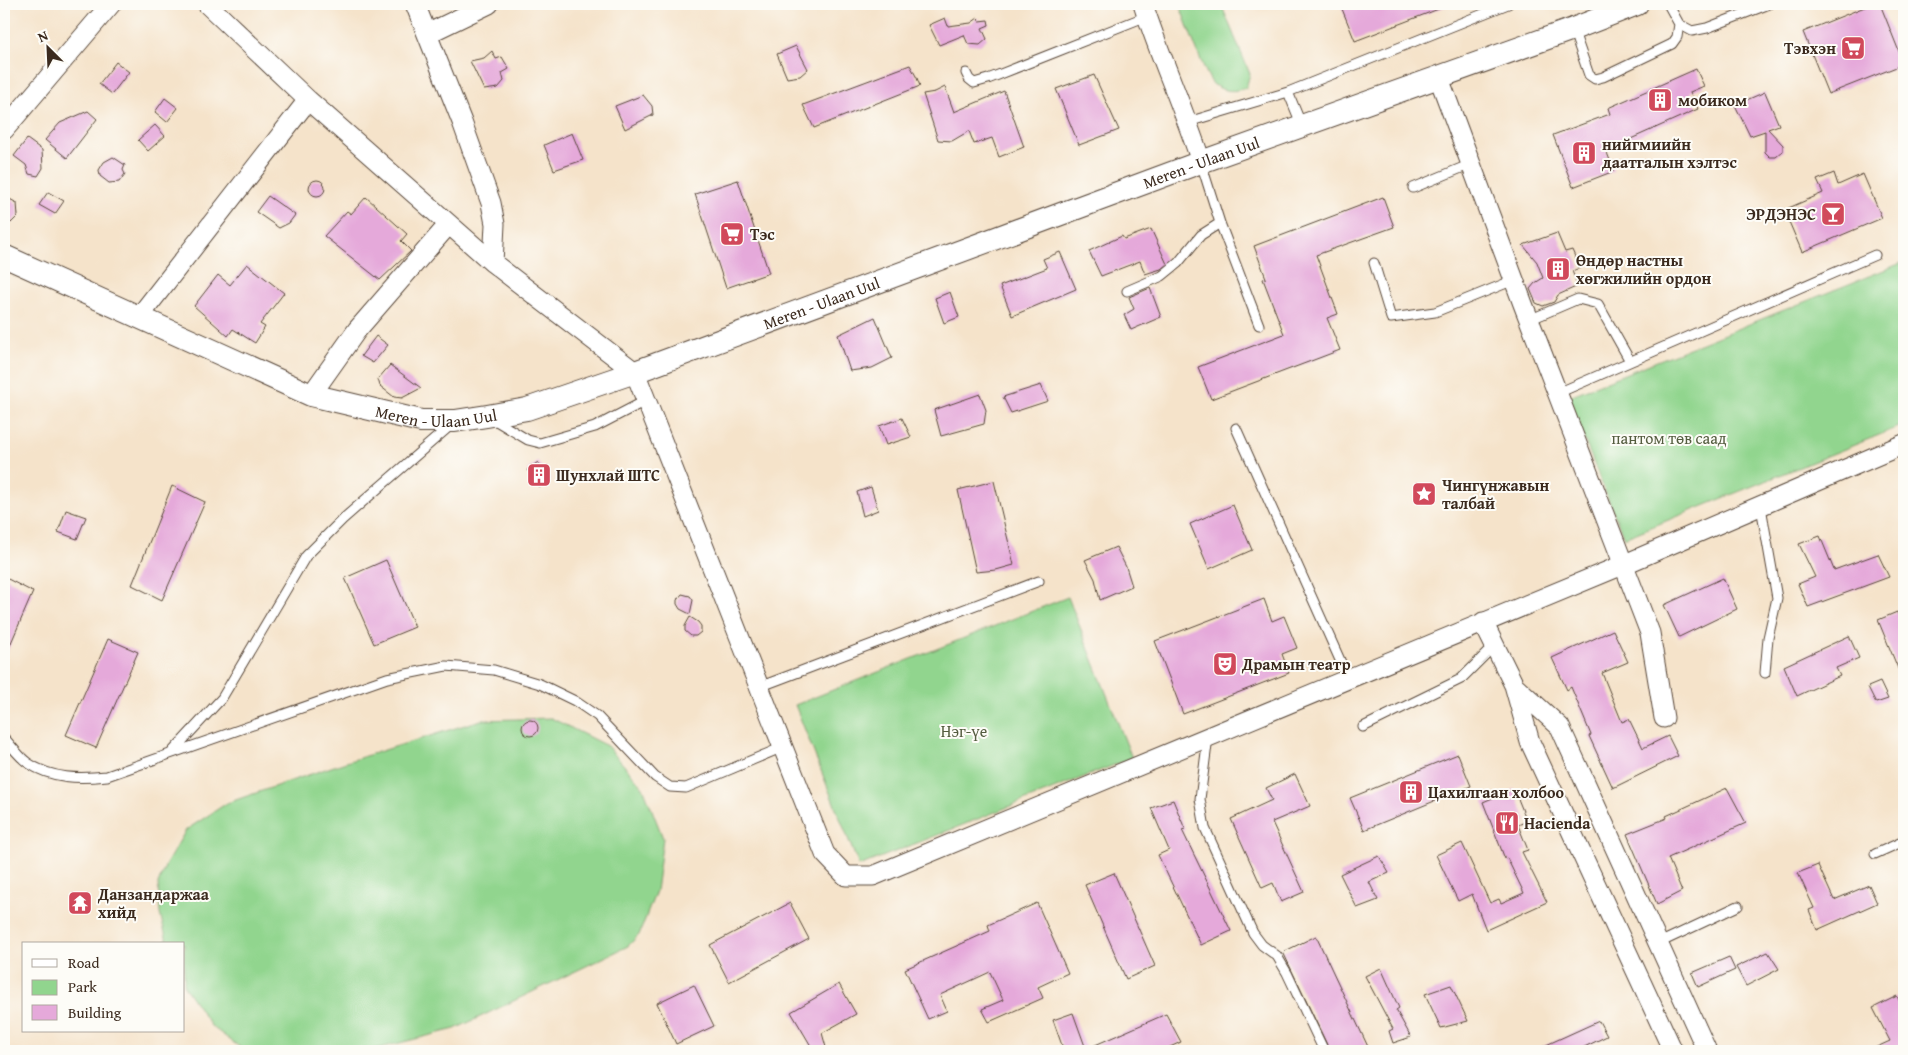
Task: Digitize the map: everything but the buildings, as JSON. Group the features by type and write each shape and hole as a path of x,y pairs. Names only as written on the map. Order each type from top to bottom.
{"street":[{"path":"4,130 111,4"},
{"path":"207,4 308,100 493,263 635,372 825,854 846,876 873,876 1625,564 1904,444"},
{"path":"415,4 462,122 491,203 495,224 493,263"},
{"path":"426,34 489,4"},
{"name":"Meren - Ulaan Uul","path":"4,256 312,395 421,421 456,421 527,409 635,372 1201,162 1439,78 1637,4"},
{"path":"1145,10 1176,96 1188,122 1201,162"},
{"path":"1439,78 1514,280 1650,633 1664,718"},
{"path":"140,317 308,100"},
{"path":"312,395 357,330 449,224"},
{"path":"1483,622 1514,685 1530,742 1673,1051"},
{"path":"1514,685 1560,727 1707,1051"}],"lane":[{"path":"1188,122 1288,92 1508,4"},
{"path":"1668,4 1679,24 1692,31 1707,28 1769,4"},
{"path":"966,73 974,83 988,79 1145,10"},
{"path":"1573,29 1589,75 1595,79 1672,44 1677,37 1679,24"},
{"path":"1288,92 1302,126"},
{"path":"1201,162 1220,223 1259,324"},
{"path":"1413,188 1471,164"},
{"path":"1127,291 1162,276 1178,263 1201,235 1220,223"},
{"path":"1558,393 1875,255"},
{"path":"1374,263 1391,318 1435,312 1514,280"},
{"path":"1530,320 1578,299 1598,304 1630,361"},
{"path":"487,416 528,440 540,443 595,427 645,401"},
{"path":"170,754 222,698 306,556 344,519 456,421"},
{"path":"1236,428 1348,678"},
{"path":"1761,507 1777,598 1768,638 1765,673"},
{"path":"759,687 1039,581"},
{"path":"1363,727 1461,679 1494,646"},
{"path":"4,738 27,762 52,774 81,779 106,776 386,678 446,666 494,670 540,684 575,701 598,716 655,777 670,787 686,788 783,747"},
{"path":"1208,737 1200,799 1205,828 1252,933 1262,945 1277,956 1287,972 1324,1051"},
{"path":"1875,854 1904,841"},
{"path":"1659,944 1738,906"}],"green space":[{"path":"1179,4 1221,4 1250,74 1246,88 1229,90 1221,89 1213,84 1200,59"},
{"name":"пантом төв саад","path":"1904,262 1904,425 1624,538 1567,397"},
{"name":"Нэг-үе","path":"1068,597 1132,758 859,866 795,705"},
{"path":"551,718 607,746 643,787 663,838 656,891 639,935 628,946 455,1029 368,1051 245,1051 211,1026 185,987 185,942 167,942 160,914 158,884 166,864 186,830 227,803 343,763 481,720"}],"place":[{"name":"Тэвхэн","path":"1853,48"},
{"name":"мобиком","path":"1660,100"},
{"name":"нийгмиийн даатгалын хэлтэс","path":"1584,153"},
{"name":"ЭРДЭНЭС","path":"1833,214"},
{"name":"Тэс","path":"732,234"},
{"name":"Өндөр настны хөгжилийн ордон","path":"1558,269"},
{"name":"Шунхлай ШТС","path":"539,475"},
{"name":"Чингүнжавын талбай","path":"1424,494"},
{"name":"Драмын театр","path":"1225,664"},
{"name":"Цахилгаан холбоо","path":"1411,792"},
{"name":"Hacienda","path":"1507,823"},
{"name":"Данзандаржаа хийд","path":"80,903"}]}
